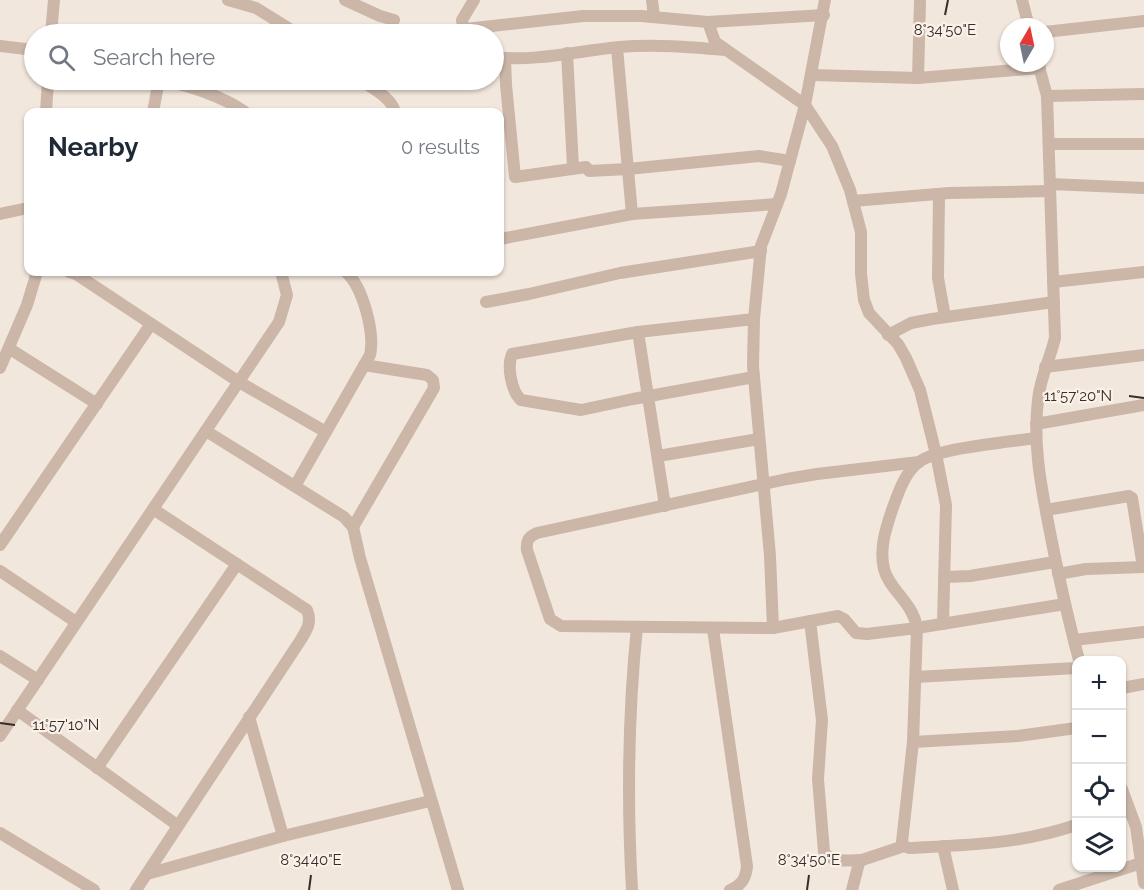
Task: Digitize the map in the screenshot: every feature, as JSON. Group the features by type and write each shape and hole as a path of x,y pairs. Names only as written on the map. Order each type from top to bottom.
{"street":[{"path":"52,24 54,0"},
{"path":"228,0 256,8 282,24"},
{"path":"345,0 394,20"},
{"path":"462,24 474,0"},
{"path":"652,0 654,17"},
{"path":"773,628 770,555 754,377 754,319 761,251 805,105 824,15 825,0"},
{"path":"918,78 920,0"},
{"path":"1022,0 1027,18"},
{"path":"504,28 583,16 654,17 708,22 824,15"},
{"path":"1054,31 1144,21"},
{"path":"708,22 715,42 805,105 832,146 853,201 861,232 861,274 864,300 870,313 902,351 920,390 936,454 946,505 943,624"},
{"path":"0,46 24,49"},
{"path":"504,58 658,46 727,51"},
{"path":"617,48 632,214"},
{"path":"567,53 573,167"},
{"path":"812,75 918,78 1000,69"},
{"path":"1041,72 1047,96 1055,338 1038,397 1036,438 1038,462 1057,568 1078,656"},
{"path":"504,85 516,177 573,167 586,167 589,171 628,169 759,156 790,161"},
{"path":"46,108 47,90"},
{"path":"154,108 158,90"},
{"path":"199,90 210,93 239,108"},
{"path":"375,90 385,97 394,108"},
{"path":"1047,96 1144,93"},
{"path":"1049,144 1144,144"},
{"path":"853,201 1050,188 1144,188"},
{"path":"939,194 938,278 945,317"},
{"path":"504,238 632,214 777,204"},
{"path":"0,214 24,209"},
{"path":"486,302 620,273 761,251"},
{"path":"1053,282 1144,272"},
{"path":"0,369 27,305 36,276"},
{"path":"79,276 239,382 326,432"},
{"path":"295,486 370,355 372,336 363,300 351,276"},
{"path":"0,736 279,322 287,295 283,278"},
{"path":"888,335 911,323 1054,302"},
{"path":"754,319 638,332 513,354 509,361 516,395 521,400 581,410 754,377"},
{"path":"0,545 151,324"},
{"path":"638,332 665,506"},
{"path":"10,349 97,404"},
{"path":"1045,367 1144,355"},
{"path":"353,527 434,388 433,380 428,375 364,365"},
{"path":"1036,424 1144,405"},
{"path":"206,431 344,517 353,527 430,801 458,890"},
{"path":"1036,438 936,454 919,462 817,474 537,533 529,536 526,542 527,550 550,620 561,626 773,628 838,616 844,619 851,629 861,634 917,628 1065,603"},
{"path":"658,456 759,439"},
{"path":"904,846 902,842 913,742 917,628 915,616 884,572 882,558 888,522 898,494 908,474 919,462"},
{"path":"945,577 1057,568 1144,567 1139,508 1132,498 1125,495 1046,510"},
{"path":"136,890 300,641 310,618 307,610 153,509"},
{"path":"97,768 237,564"},
{"path":"0,571 76,622"},
{"path":"810,621 822,720 818,779 824,852 827,857 836,860 862,860 904,846 909,848 1026,840 1072,826"},
{"path":"632,890 628,776 631,751 632,676 637,627"},
{"path":"714,629 747,866 746,878 730,890"},
{"path":"1074,640 1144,632"},
{"path":"0,656 38,680"},
{"path":"916,677 1072,668"},
{"path":"1126,687 1144,684"},
{"path":"17,710 177,825"},
{"path":"249,717 283,836"},
{"path":"913,742 1018,736 1072,729"},
{"path":"147,874 283,836 430,801"},
{"path":"1126,811 1136,827 1144,883"},
{"path":"0,833 94,890"},
{"path":"943,846 953,890"},
{"path":"852,890 859,863 862,860"},
{"path":"1059,890 1141,863"}]}
